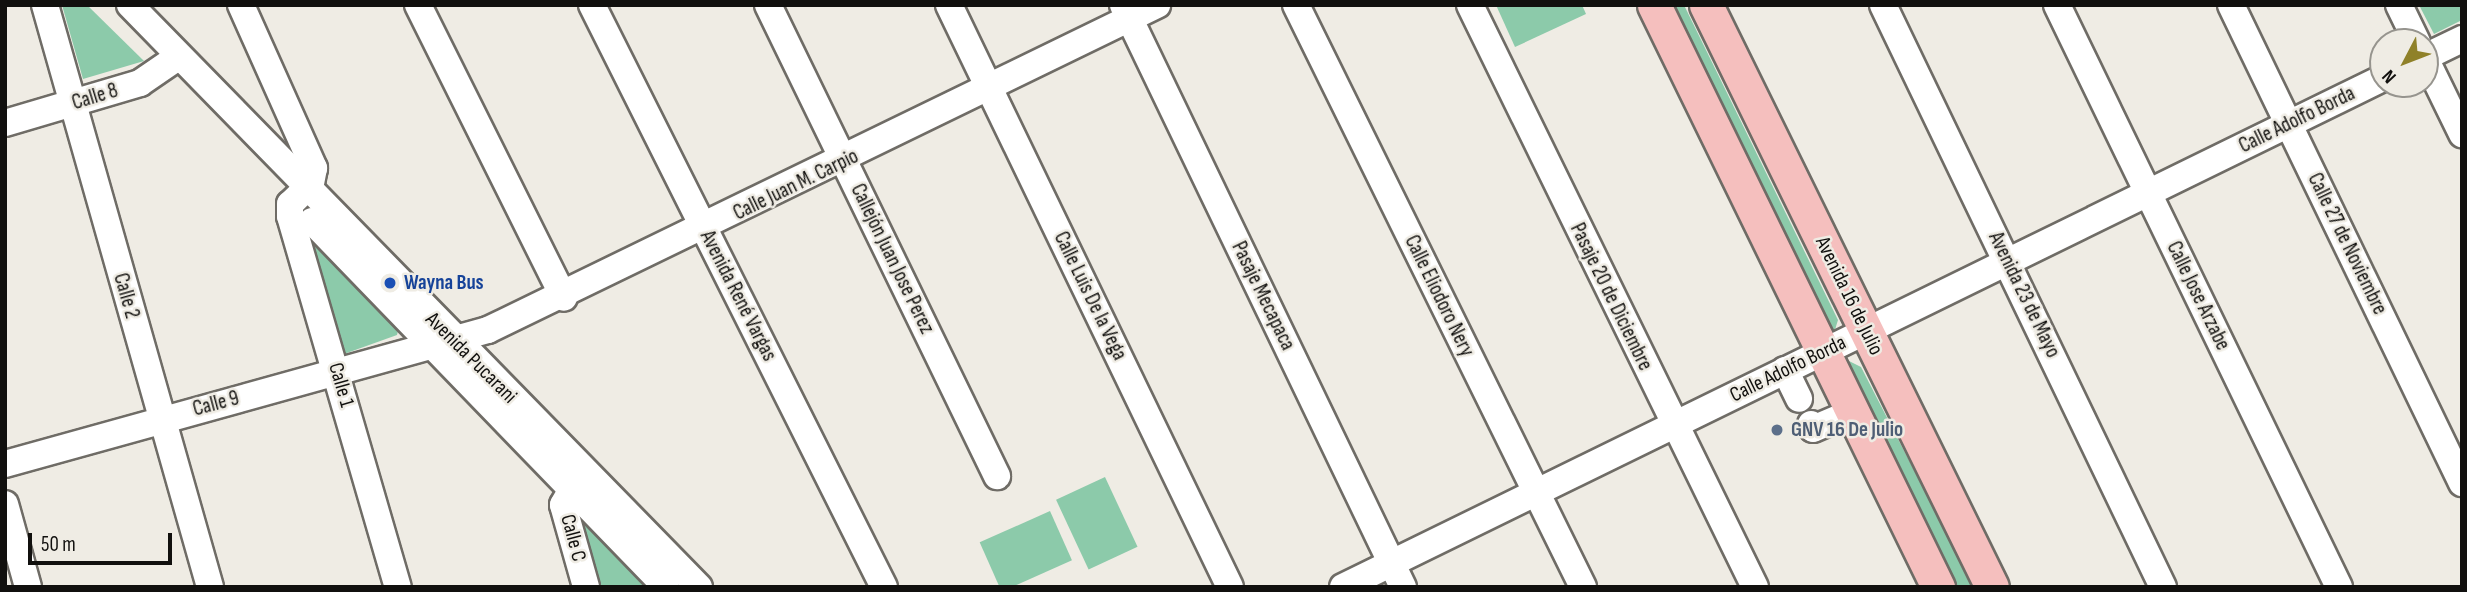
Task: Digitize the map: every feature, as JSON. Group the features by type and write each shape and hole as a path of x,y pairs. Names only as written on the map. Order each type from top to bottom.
{"main road":[{"path":"1654,5 1938,587"},
{"name":"Avenida 16 de Julio","path":"1706,5 1992,587"}],"street":[{"name":"Calle 2","path":"44,5 210,587"},
{"name":"Avenida Pucarani","path":"110,5 173,62 440,342 571,491 666,587"},
{"name":"Avenida Pucarani","path":"130,5 173,62"},
{"name":"Calle 1","path":"241,5 305,141 314,168 290,216 338,371 398,587"},
{"path":"418,5 564,298"},
{"name":"Avenida René Vargas","path":"592,5 884,587"},
{"name":"Callejón Juan Jose Perez","path":"768,5 997,476"},
{"name":"Calle Luis De la Vega","path":"949,5 1230,587"},
{"name":"Calle Juan M. Carpio","path":"440,342 564,298 990,88 1126,12 1157,5"},
{"name":"Calle Eliodoro Nery","path":"1296,5 1583,587"},
{"name":"Pasaje 20 de Diciembre","path":"1470,5 1755,587"},
{"name":"Avenida 23 de Mayo","path":"1883,5 2163,587"},
{"name":"Calle Jose Arzabe","path":"2057,5 2339,587"},
{"name":"Calle 27 de Noviembre","path":"2231,5 2462,483"},
{"path":"2399,5 2410,28"},
{"name":"Pasaje Mecapaca","path":"1126,12 1398,575"},
{"path":"2439,51 2462,39"},
{"name":"Calle 8","path":"5,123 71,105 173,62"},
{"name":"Calle Adolfo Borda","path":"1343,587 1398,575 1536,492 2369,85"},
{"path":"2439,87 2462,134"},
{"name":"Avenida Pucarani","path":"440,342 699,587"},
{"name":"Calle 9","path":"5,464 440,342"},
{"path":"1786,370 1799,399"},
{"path":"1811,424 1813,429 1853,412"},
{"name":"Calle C","path":"571,491 564,505 586,587"},
{"path":"5,504 28,587"}],"green space":[{"path":"62,5 87,5 144,61 83,79"},
{"path":"1496,5 1582,5 1586,14 1515,47"},
{"path":"1658,5 1684,5 1838,320 1834,333 1826,336"},
{"path":"2419,5 2462,5 2462,20 2439,32 2439,28 2431,28"},
{"path":"317,243 399,327 397,335 344,354 314,248"},
{"path":"1847,360 1861,367 1974,587 1943,587 1840,364"},
{"path":"1105,477 1138,547 1089,570 1056,500"},
{"path":"1050,511 1072,560 1012,587 1000,587 980,542"},
{"path":"582,514 653,587 596,587"}],"place":[{"name":"Wayna Bus","path":"390,283"},
{"name":"GNV 16 De Julio","path":"1777,430"}]}
